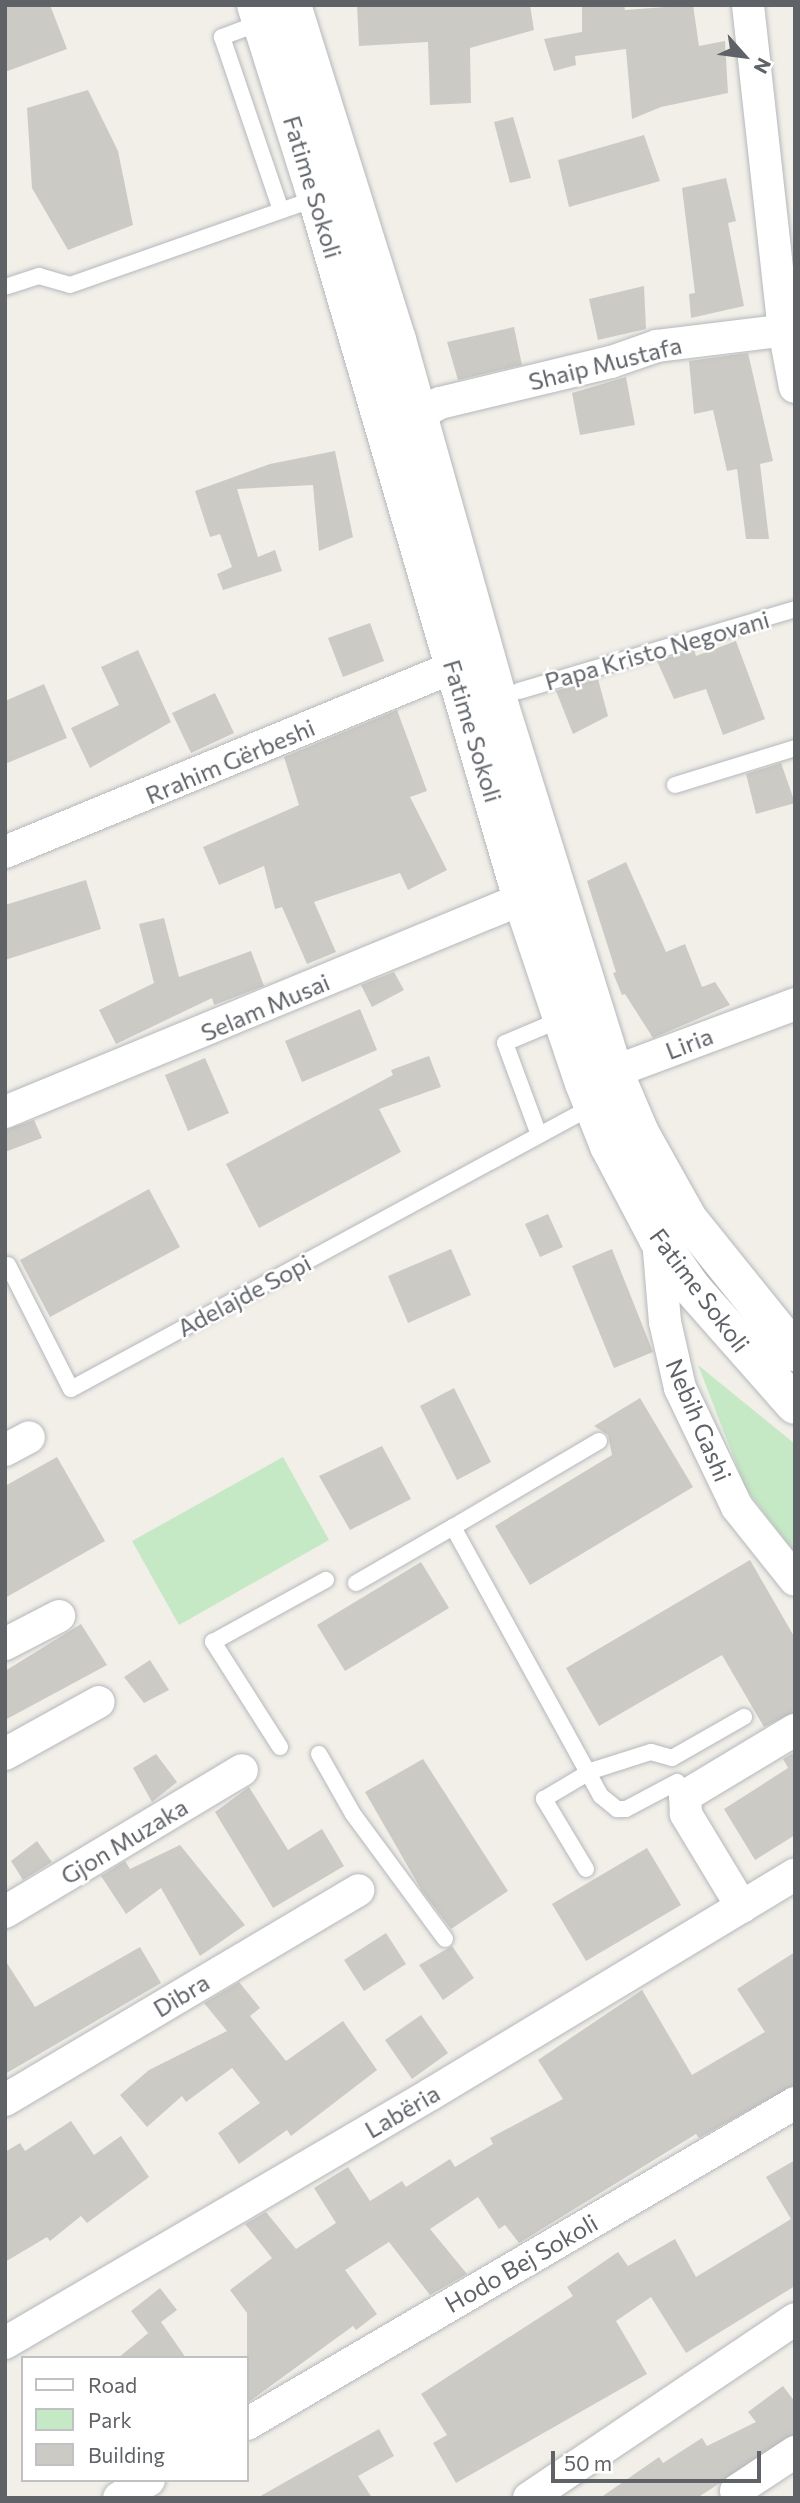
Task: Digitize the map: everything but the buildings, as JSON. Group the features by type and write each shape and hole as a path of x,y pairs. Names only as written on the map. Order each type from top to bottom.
{"street":[{"path":"748,5 795,387"},
{"name":"Fatime Sokoli","path":"270,11 317,198 522,899 562,1019 597,1087 658,1239 691,1287 793,1399"},
{"name":"Fatime Sokoli","path":"270,11 419,415 514,756 597,1087 640,1133 688,1219 795,1352"},
{"name":"Shaip Mustafa","path":"419,415 440,403 611,362 657,346 789,330"},
{"name":"Rrahim Gërbeshi","path":"5,852 454,667"},
{"name":"Selam Musai","path":"5,1112 522,899"},
{"name":"Liria","path":"597,1087 795,1004"},
{"name":"Nebih Gashi","path":"658,1239 665,1322 680,1388 737,1507 795,1580"},
{"path":"5,1644 59,1616"},
{"path":"5,1754 99,1702"},
{"path":"741,1907 686,1814 685,1796 795,1730"},
{"name":"Gjon Muzaka","path":"5,1912 242,1770"},
{"name":"Labëria","path":"5,2343 795,1874"},
{"name":"Dibra","path":"5,2100 358,1890"},
{"name":"Hodo Bej Sokoli","path":"248,2423 795,2103"},
{"path":"529,2498 795,2319"},
{"path":"736,2491 795,2452"},
{"path":"119,2498 146,2482"}],"lane":[{"path":"270,11 222,37 281,210"},
{"path":"5,287 39,276 70,285 317,198"},
{"name":"Papa Kristo Negovani","path":"519,691 795,609"},
{"path":"675,785 795,748"},
{"path":"539,1135 505,1043 562,1019"},
{"name":"Adelajde Sopi","path":"8,1265 71,1389 539,1135 597,1087"},
{"path":"356,1583 599,1441"},
{"path":"453,1527 591,1771 601,1796 617,1809 636,1806 677,1782"},
{"path":"280,1747 213,1642 326,1580"},
{"path":"586,1869 544,1799 591,1771 651,1752 673,1758 744,1717"},
{"path":"319,1754 353,1814 445,1939"}],"green space":[{"path":"698,1365 795,1444 795,1553 746,1489"},
{"path":"283,1457 329,1540 179,1625 132,1541"}]}
